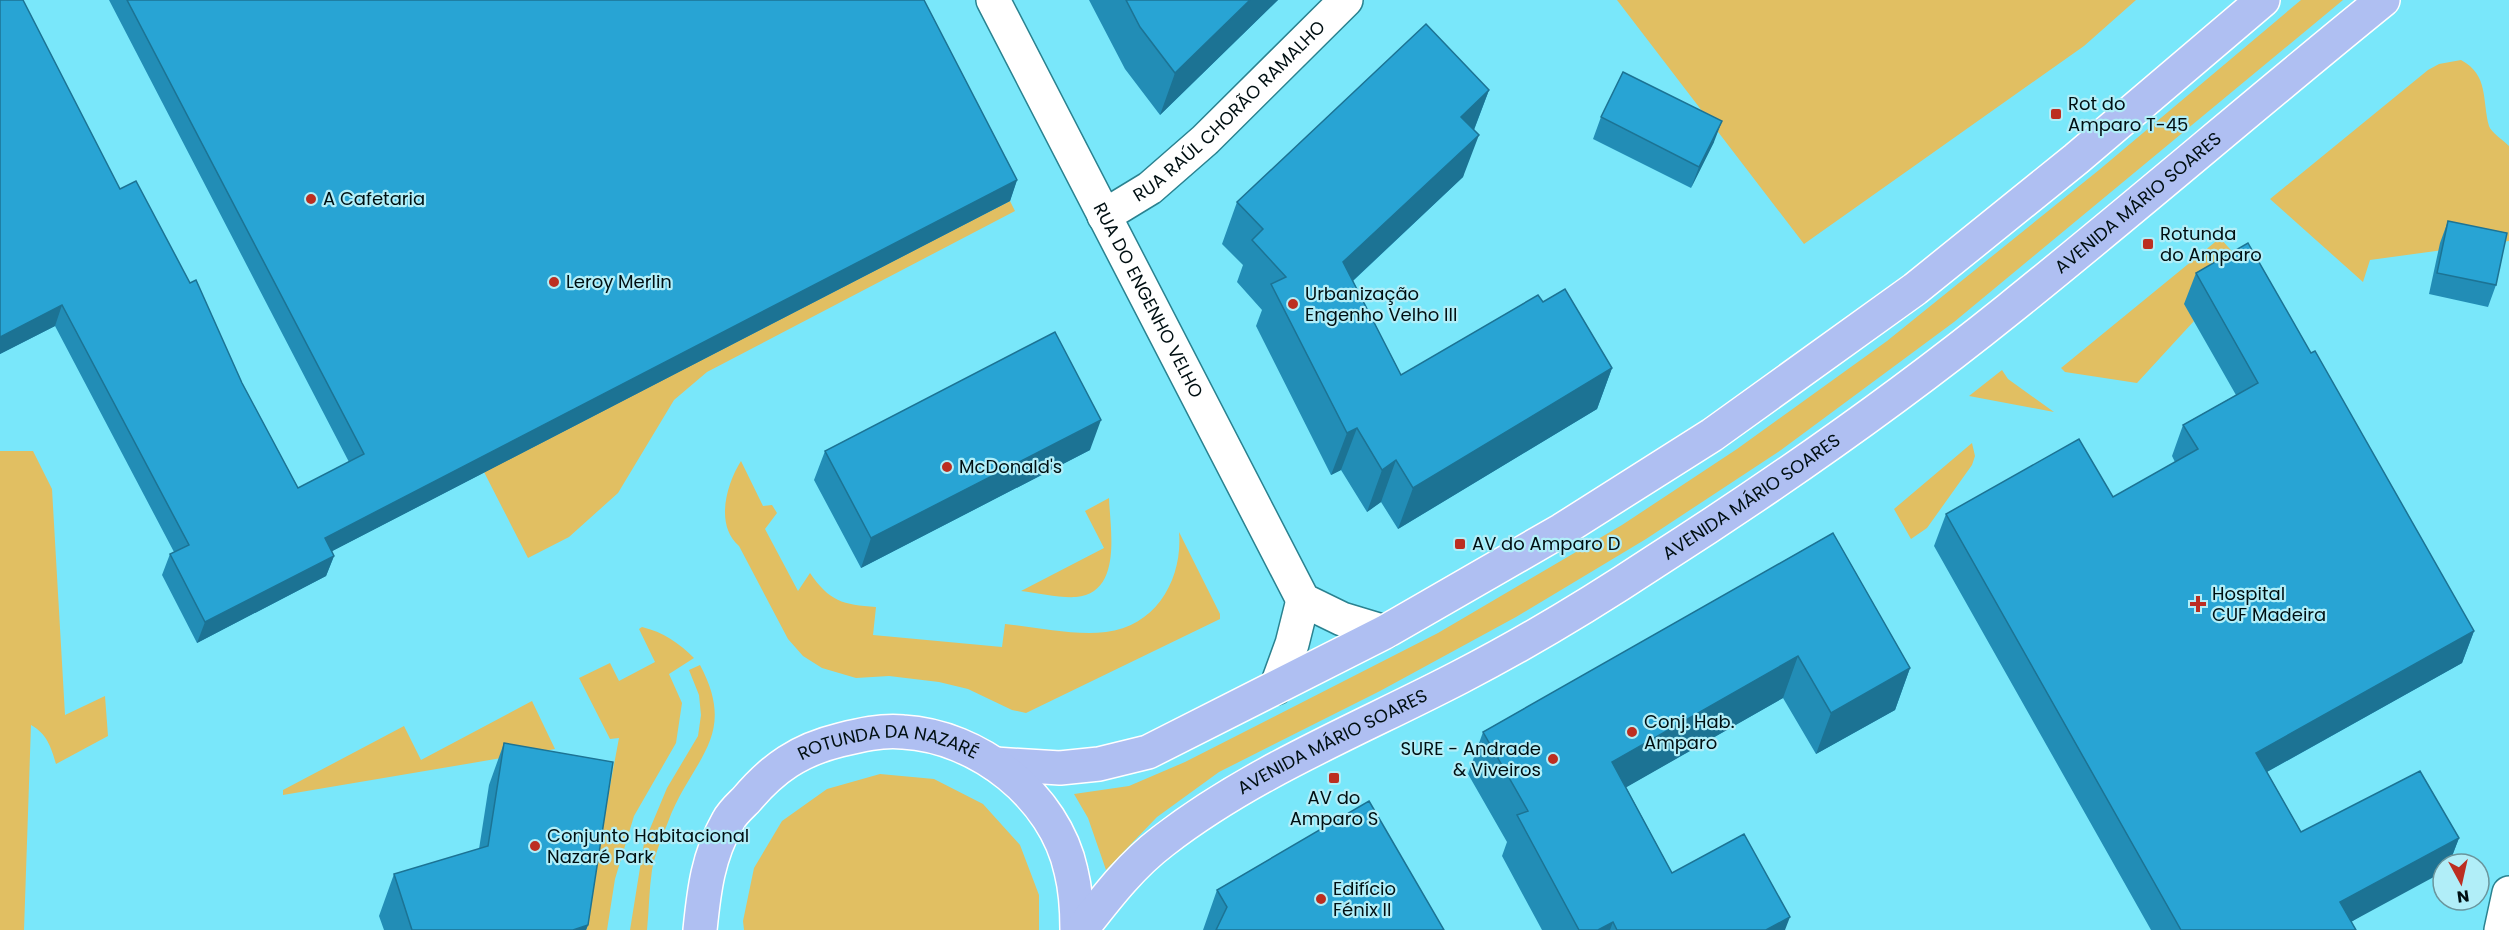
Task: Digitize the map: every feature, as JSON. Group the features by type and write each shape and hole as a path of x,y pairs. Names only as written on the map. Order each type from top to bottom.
{"main road":[{"path":"995,764 1060,768 1099,764 1148,752 1385,632 1562,530 1741,414 1915,289 2076,159 2263,0"},
{"name":"AVENIDA MÁRIO SOARES","path":"1079,930 1137,864 1161,842 1217,803 1464,675 1526,640 1653,564 1871,415 2007,311 2382,0"},
{"name":"ROTUNDA DA NAZARÉ","path":"700,930 706,873 728,820 766,777 788,759 814,747 870,733 903,732 935,737 966,748 995,764 1042,810 1060,839 1071,869 1079,930"}],"street":[{"name":"RUA DO ENGENHO VELHO","path":"993,0 1303,600"},
{"name":"RUA RAÚL CHORÃO RAMALHO","path":"1104,216 1150,188 1197,147 1346,0"},
{"path":"1276,688 1292,644 1303,600 1342,619 1385,632"},
{"path":"2501,930 2509,893"}],"shaded area":[{"path":"1617,0 2136,0 2084,46 1804,244"},
{"path":"2301,0 2343,0 1954,322 1781,450 1646,539 1516,617 1380,691 1219,772 1157,817 1106,870 1088,818 1074,794 1129,786 1185,762 1438,633 1622,525 1737,449 1887,341 2099,170"},
{"path":"2461,60 2470,66 2480,81 2490,128 2509,146 2509,241 2370,260 2363,282 2270,199 2428,70 2439,64"},
{"path":"1010,201 1015,211 707,372 674,400 618,493 569,537 528,558 484,472"},
{"path":"2220,238 2248,269 2185,304 2194,321 2137,383 2065,372 2061,368"},
{"path":"2002,370 2008,379 2054,412 1969,396"},
{"path":"1972,443 1975,456 1972,465 1927,528 1911,539 1894,509"},
{"path":"0,451 33,451 52,489 65,715 105,696 108,736 56,764 45,737 31,725 24,930 0,930"},
{"path":"741,461 763,506 772,505 777,513 765,529 798,591 810,573 824,590 838,600 854,605 876,607 873,635 1002,647 1005,624 1081,633 1106,632 1124,628 1153,610 1163,597 1176,566 1179,532 1220,614 1220,619 1026,713 1012,710 968,689 939,682 889,676 856,678 822,668 803,656 788,639 727,527 725,505 727,493"},
{"path":"1109,498 1110,558 1101,584 1091,593 1076,597 1021,591 1104,548 1085,511"},
{"path":"642,627 670,639 694,658 669,674 682,703 676,743 634,816 615,879 607,930 583,930 619,738 610,739 579,678 610,663 619,681 655,662 639,629"},
{"path":"700,665 711,690 715,711 713,730 699,764 668,822 653,864 647,930 630,930 644,843 667,788 698,736 701,715 699,695 689,670"},
{"path":"532,701 555,749 283,795 283,790 404,726 421,760"},
{"path":"880,774 934,779 983,804 1020,845 1039,895 1039,930 744,930 743,921 754,868 782,821 827,789"}],"building":[{"name":"Leroy Merlin","path":"0,0 23,0 120,189 136,181 190,283 196,280 242,383 298,488 364,454 127,0 924,0 1017,180 325,538 334,556 205,622 170,554 189,545 62,305 0,337"},
{"path":"1126,0 1250,0 1175,73 1140,27"},
{"name":"Urbanização Engenho Velho III","path":"1426,24 1489,90 1461,117 1479,135 1343,262 1401,375 1538,295 1543,302 1565,289 1612,368 1413,488 1396,460 1382,470 1357,428 1347,433 1271,284 1286,277 1252,240 1263,229 1237,202"},
{"path":"1623,72 1722,121 1699,167 1601,117"},
{"path":"2448,221 2507,233 2496,285 2437,273"},
{"name":"Hospital CUF Madeira","path":"2248,243 2311,353 2315,351 2474,631 2256,753 2301,832 2420,771 2459,838 2340,902 2356,930 2181,930 1946,514 2079,439 2113,497 2198,449 2183,425 2258,383 2196,273"},
{"name":"McDonald's","path":"1055,332 1101,420 871,538 825,451"},
{"path":"1833,533 1910,668 1831,713 1798,656 1612,762 1672,873 1744,834 1790,917 1766,930 1617,930 1613,922 1598,930 1579,930 1517,815 1528,811 1483,732"},
{"name":"Conjunto Habitacional Nazaré Park","path":"504,743 613,762 588,925 573,930 412,930 394,874 488,846"},
{"path":"1369,801 1444,930 1216,930 1227,907 1217,890"}],"place":[{"name":"Rot do Amparo T-45","path":"2056,114"},
{"name":"A Cafetaria","path":"311,199"},
{"name":"Rotunda do Amparo","path":"2148,244"},
{"name":"Leroy Merlin","path":"554,282"},
{"name":"Urbanização Engenho Velho III","path":"1293,304"},
{"name":"McDonald's","path":"947,467"},
{"name":"AV do Amparo D","path":"1460,544"},
{"name":"Hospital CUF Madeira","path":"2198,604"},
{"name":"Conj. Hab. Amparo","path":"1632,732"},
{"name":"SURE - Andrade & Viveiros","path":"1553,759"},
{"name":"AV do Amparo S","path":"1334,778"},
{"name":"Conjunto Habitacional Nazaré Park","path":"535,846"},
{"name":"Edifício Fénix II","path":"1321,899"}]}
